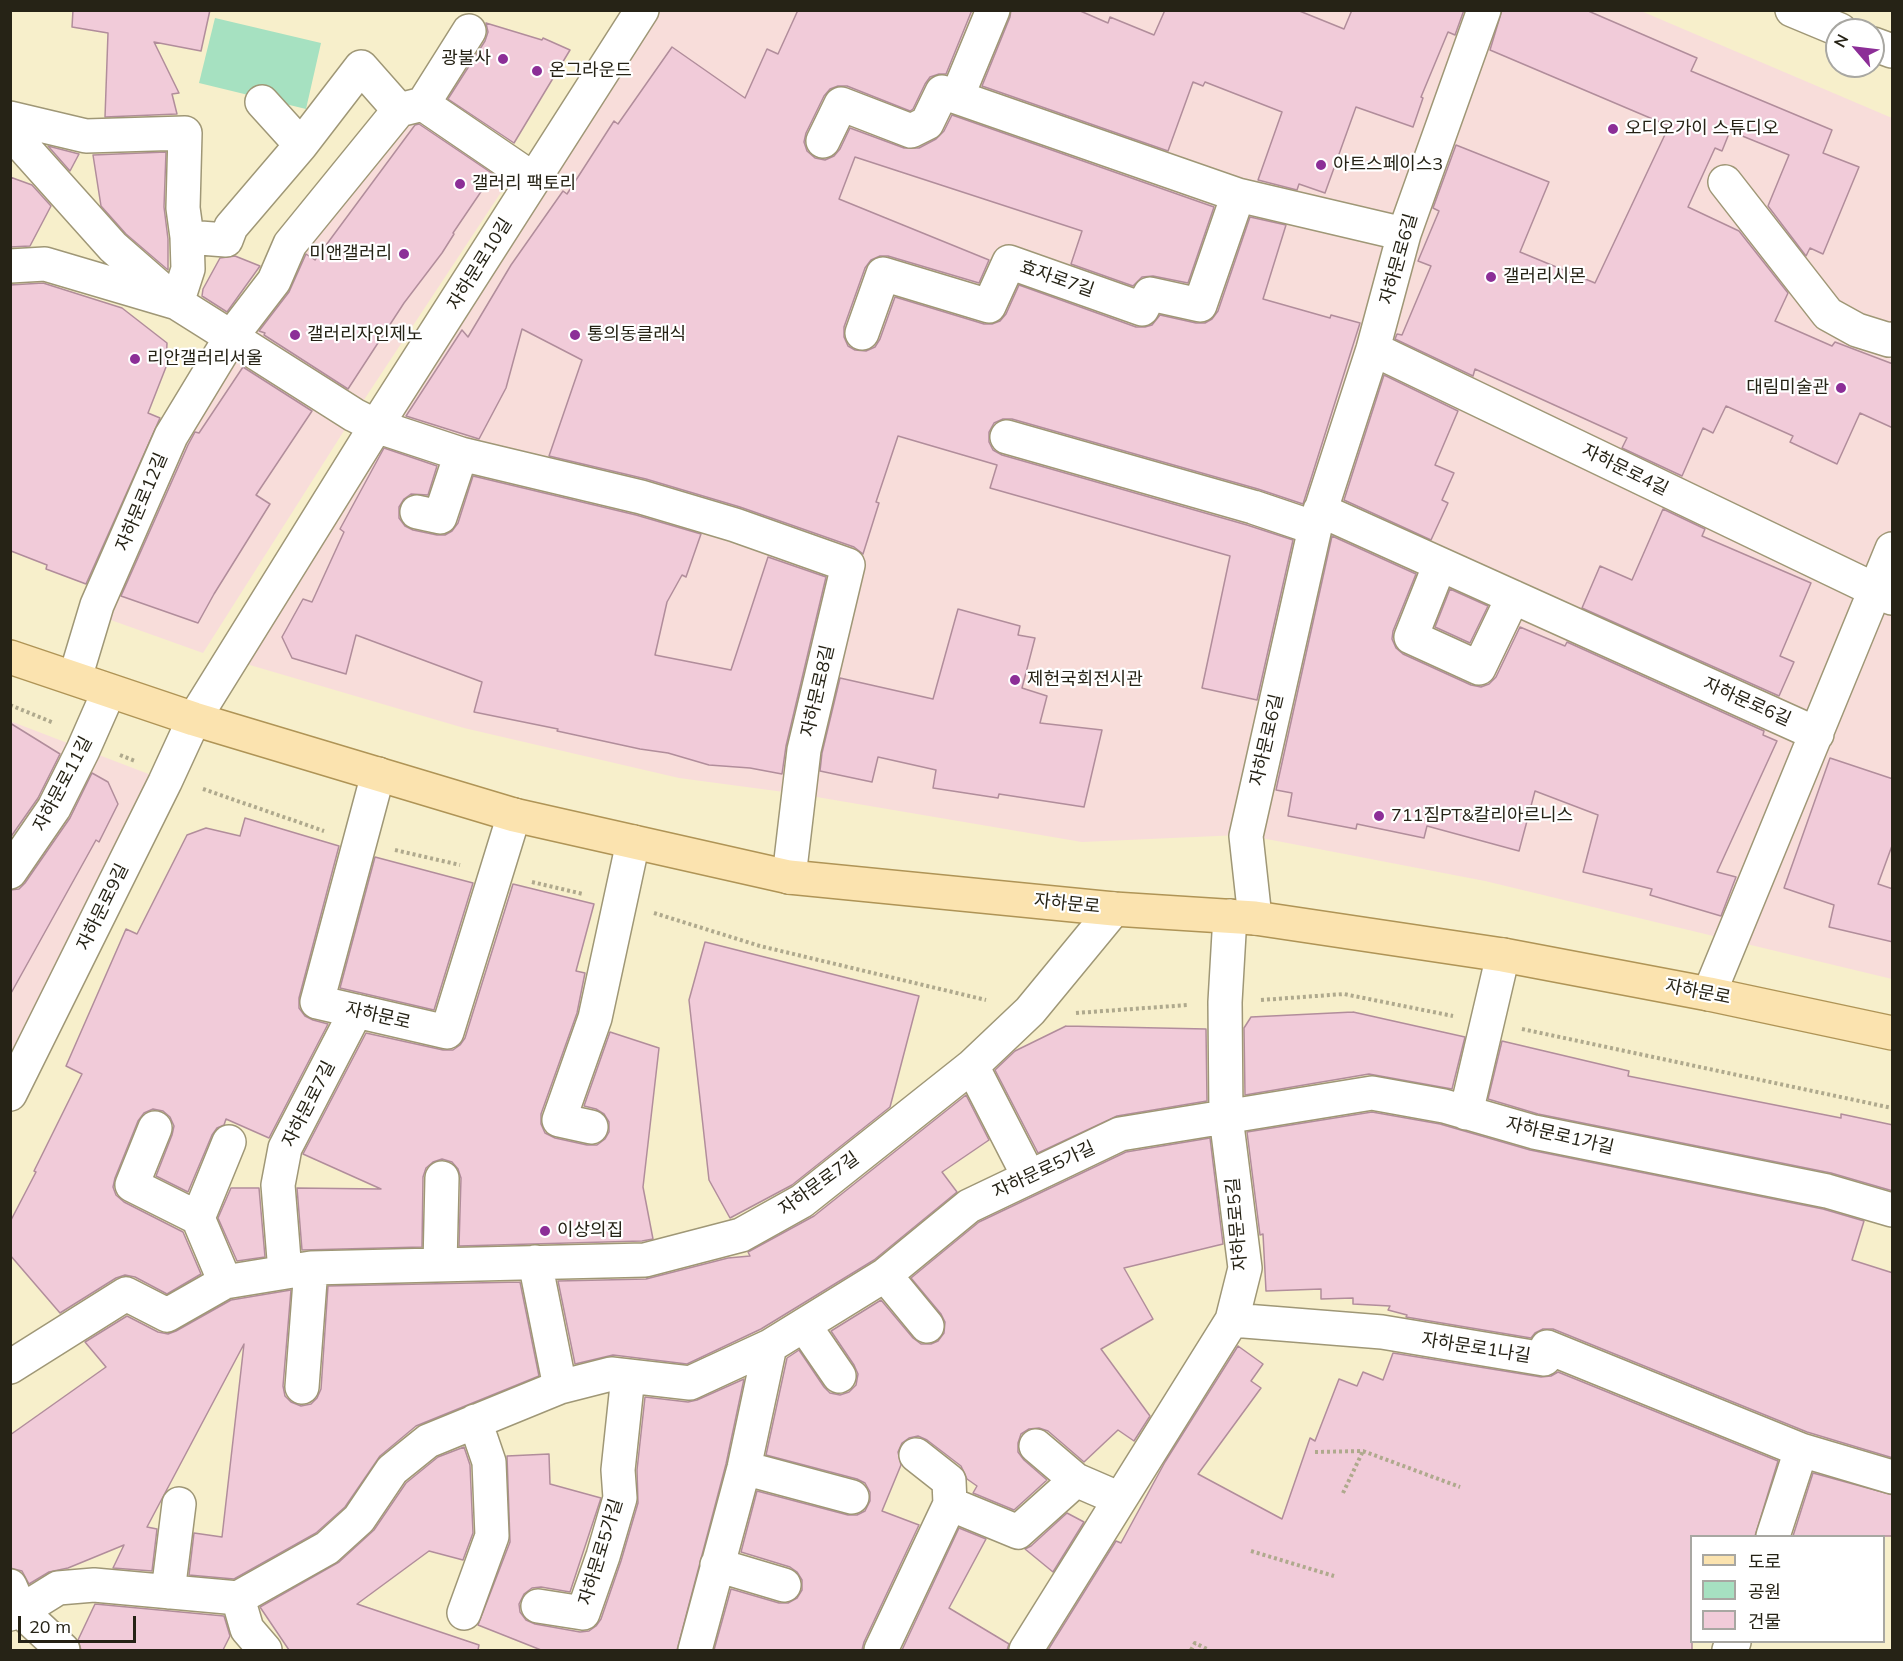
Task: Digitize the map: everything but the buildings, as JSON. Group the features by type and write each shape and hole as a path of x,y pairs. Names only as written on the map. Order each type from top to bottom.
{"main road":[{"name":"자하문로","path":"10,657 194,719 514,815 789,877 1114,909 1242,917 1503,955 1708,994 1893,1033"}],"street":[{"name":"자하문로10길","path":"194,719 376,426 642,10"},
{"path":"957,97 993,10"},
{"name":"자하문로6길","path":"1242,917 1246,836 1317,519 1373,349 1404,234 1484,10"},
{"path":"1792,10 1825,24"},
{"name":"자하문로12길","path":"75,678 97,605 171,436 231,337 274,282 290,244 411,107 469,31"},
{"path":"187,237 226,240 231,227 301,145 361,67 411,107 533,179"},
{"path":"823,141 841,104 911,132 927,123 942,92 1238,195 1404,234"},
{"path":"262,102 301,145"},
{"path":"10,118 86,136 185,133 183,208 188,268 177,303"},
{"path":"10,132 113,246 177,303 354,415 376,426 461,454 440,517 417,512"},
{"path":"1725,182 1828,314 1857,330 1889,340 1893,339"},
{"name":"효자로7길","path":"862,333 883,274 989,306 1009,262 1142,309 1150,294 1200,305 1238,195"},
{"path":"10,266 45,264 177,303"},
{"name":"자하문로4길","path":"1373,349 1884,595"},
{"name":"자하문로6길","path":"1006,436 1253,507 1317,519 1440,564 1817,734"},
{"name":"자하문로8길","path":"461,454 641,497 848,565 804,750 789,877"},
{"path":"1708,994 1817,734 1884,595 1893,549"},
{"path":"1440,564 1411,637 1479,668 1513,597"},
{"name":"자하문로11길","path":"10,872 54,808 109,691"},
{"name":"자하문로9길","path":"10,1094 194,719"},
{"name":"자하문로","path":"378,774 317,1002 447,1032 514,815"},
{"path":"591,1127 559,1120 595,1018 633,842"},
{"name":"자하문로7길","path":"10,1367 126,1294 167,1315 225,1282 298,1270 645,1260 741,1235 802,1201 972,1066 1030,1011 1114,909"},
{"name":"자하문로5길","path":"1026,1650 1232,1320 1245,1268 1226,1117 1225,1002 1242,917"},
{"path":"1466,1113 1503,955"},
{"name":"자하문로7길","path":"302,1387 298,1270 278,1185 285,1148 356,1011"},
{"path":"972,1066 1029,1178"},
{"name":"자하문로1가길","path":"1226,1117 1372,1093 1444,1106 1534,1132 1827,1191 1893,1210"},
{"name":"자하문로5가길","path":"238,1598 327,1548 359,1518 392,1470 428,1441 560,1387 610,1374 690,1383 770,1346 885,1275 969,1206 1120,1134 1226,1117"},
{"path":"155,1128 132,1185 198,1218 225,1282"},
{"path":"198,1218 229,1142"},
{"path":"440,1265 442,1178"},
{"path":"535,1262 560,1387"},
{"path":"885,1275 927,1326"},
{"name":"자하문로1나길","path":"1232,1320 1382,1332 1544,1359 1547,1347 1801,1450 1893,1477"},
{"path":"804,1325 839,1376"},
{"path":"695,1650 744,1468 770,1346"},
{"name":"자하문로5가길","path":"538,1606 583,1613 620,1498 618,1470 628,1376"},
{"path":"464,1613 492,1536 489,1462 475,1421"},
{"path":"1036,1446 1076,1480 1120,1499"},
{"path":"1773,1535 1801,1450"},
{"path":"881,1650 950,1504 949,1481 916,1455"},
{"path":"744,1468 852,1497"},
{"path":"950,1504 1018,1532 1076,1480"},
{"path":"168,1592 179,1504"},
{"path":"717,1565 784,1585"},
{"path":"63,1650 14,1604 58,1588 94,1585 238,1598 247,1629 265,1650"}],"path":[{"path":"760,946 1049,1015 1344,994 1893,1108"},
{"path":"1315,1452 1363,1451 1460,1487"},
{"path":"1343,1493 1363,1451"},
{"path":"1251,1551 1334,1576"},
{"path":"1191,1650 1195,1644 1209,1650"}],"shaded area":[{"path":"653,11 1479,11 1401,236 1240,835 1082,842 799,794 679,778 464,728 243,663"},
{"path":"1489,11 1641,11 1892,118 1892,979 1485,881 1251,836 1318,529"},
{"path":"399,110 517,168 354,415 203,653 94,614 171,436"},
{"path":"10,721 159,778 10,1083"}],"green space":[{"path":"215,18 321,43 306,109 199,83"}],"place":[{"name":"광불사","path":"503,59"},
{"name":"온그라운드","path":"537,71"},
{"name":"오디오가이 스튜디오","path":"1613,129"},
{"name":"아트스페이스3","path":"1321,165"},
{"name":"갤러리 팩토리","path":"460,184"},
{"name":"미앤갤러리","path":"404,254"},
{"name":"갤러리시몬","path":"1491,277"},
{"name":"갤러리자인제노","path":"295,335"},
{"name":"통의동클래식","path":"575,335"},
{"name":"리안갤러리서울","path":"135,359"},
{"name":"대림미술관","path":"1841,388"},
{"name":"제헌국회전시관","path":"1015,680"},
{"name":"711짐PT&칼리아르니스","path":"1379,816"},
{"name":"이상의집","path":"545,1231"}]}
